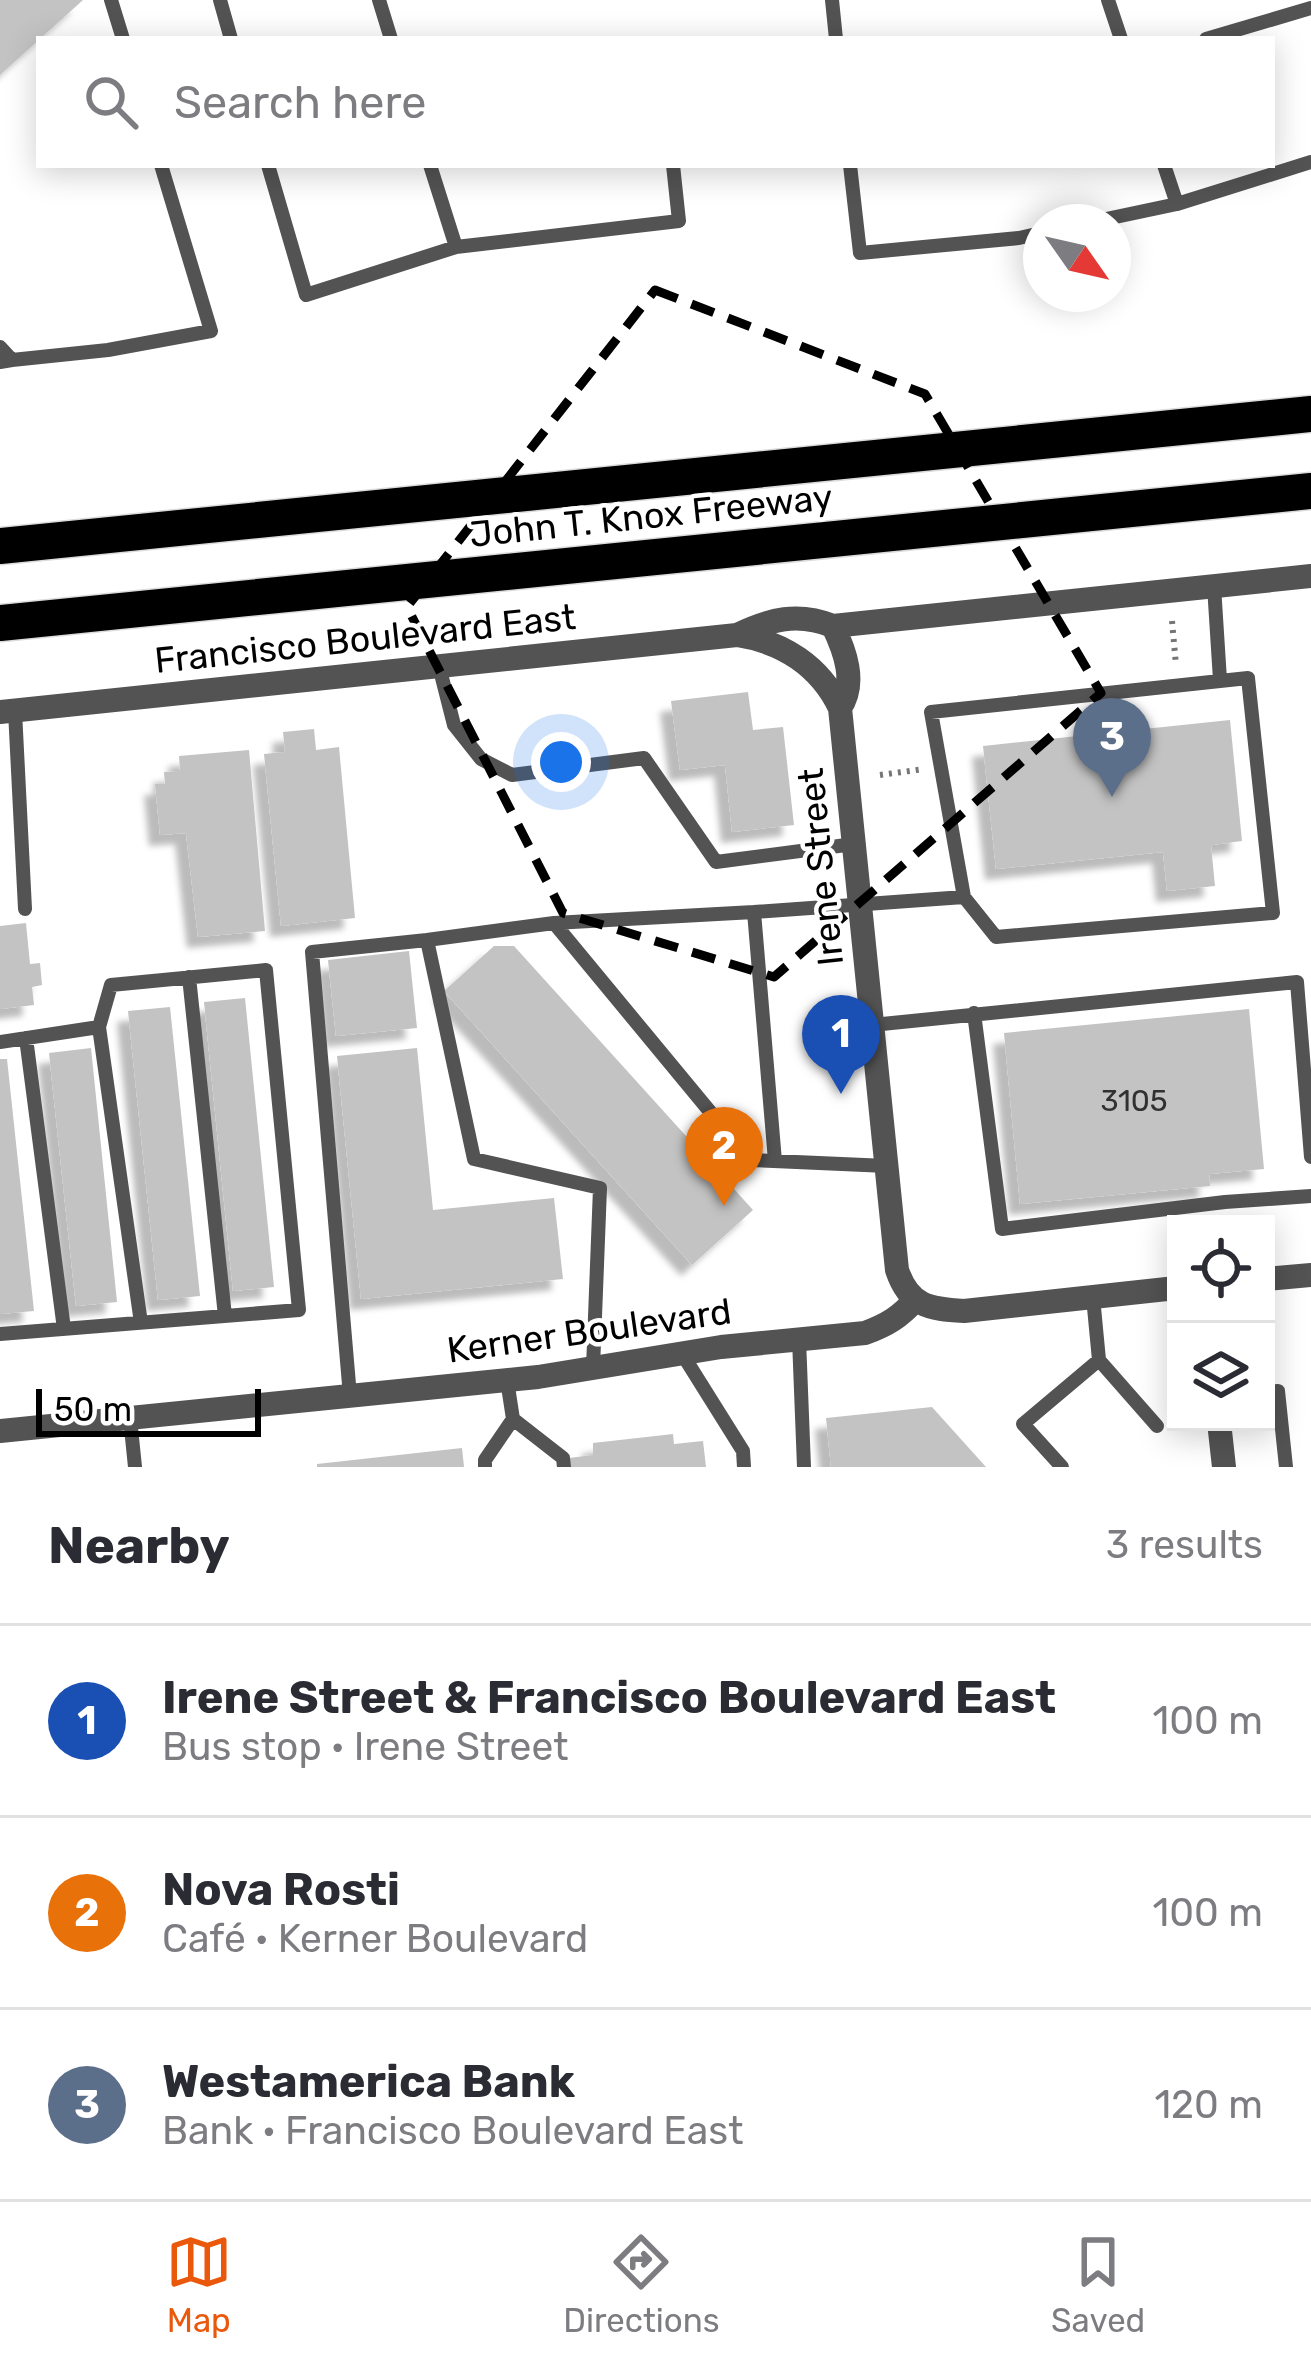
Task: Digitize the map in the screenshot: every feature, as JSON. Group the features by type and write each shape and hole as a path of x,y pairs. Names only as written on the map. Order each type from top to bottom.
{"highway":[{"name":"John T. Knox Freeway","path":"0,546 1311,414"},
{"name":"John T. Knox Freeway","path":"0,623 1311,491"}],"street":[{"name":"Francisco Boulevard East","path":"737,635 788,618 833,626 1311,576"},
{"name":"Irene Street","path":"833,626 848,677 848,696 840,708 897,1270 915,1300"},
{"name":"Francisco Boulevard East","path":"7,711 737,635 767,642 802,660 822,678 840,708"},
{"path":"1275,1279 1311,1275"},
{"path":"915,1300 929,1307 964,1311 1167,1289"},
{"name":"Kerner Boulevard","path":"0,1431 507,1380 681,1352 865,1333 900,1317 915,1300"},
{"path":"1220,1431 1224,1467"}],"lane":[{"path":"111,0 122,36"},
{"path":"220,0 230,36"},
{"path":"380,0 391,36"},
{"path":"832,0 836,36"},
{"path":"1108,0 1120,36"},
{"path":"1216,36 1311,8"},
{"path":"1131,214 1311,162"},
{"path":"0,347 6,361 108,350 212,331 162,168"},
{"path":"269,168 306,296 456,247 679,221 673,168"},
{"path":"431,168 456,247"},
{"path":"850,168 860,253 1023,235"},
{"path":"1165,168 1177,204"},
{"path":"1214,586 1220,680"},
{"path":"439,666 454,724 482,759 512,776 644,758 716,862 854,844"},
{"path":"1248,678 1274,913 996,937 964,896 931,712 1220,680 1248,678"},
{"path":"7,711 25,909"},
{"path":"350,1396 312,952 554,923 964,896"},
{"path":"754,912 775,1161"},
{"path":"554,923 750,1160 886,1166"},
{"path":"428,940 474,1159 600,1188 593,1368"},
{"path":"0,1334 141,1323 299,1310 266,970 111,985 99,1027 141,1323"},
{"path":"189,977 225,1316"},
{"path":"872,1025 1297,982 1311,1157"},
{"path":"974,1013 1003,1228 1311,1196"},
{"path":"0,1042 99,1027"},
{"path":"26,1038 64,1329"},
{"path":"1094,1297 1099,1360 1156,1426"},
{"path":"799,1339 804,1467"},
{"path":"681,1352 743,1450 744,1467"},
{"path":"1062,1467 1023,1424 1099,1360"},
{"path":"507,1380 513,1419 563,1459 564,1467"},
{"path":"1275,1391 1286,1467"},
{"path":"130,1418 135,1467"},
{"path":"485,1467 513,1419"}],"path":[{"path":"1172,621 1179,685"},
{"path":"880,775 941,767"}],"highlighted area":[{"path":"655,290 925,394 1101,693 774,977 563,913 407,607"}],"building":[{"path":"0,0 83,0 43,36 36,36 36,42 0,75"},
{"path":"748,692 753,730 783,727 794,825 732,832 725,765 680,770 671,701"},
{"path":"1230,720 1242,841 1211,845 1215,886 1167,891 1163,852 996,869 983,746"},
{"path":"314,729 316,750 339,747 355,918 281,926 264,754 285,752 283,732"},
{"path":"249,750 265,931 198,937 186,833 160,835 155,784 165,784 164,772 180,771 179,756"},
{"path":"26,923 30,964 40,963 42,985 32,987 34,1005 0,1009 0,926"},
{"path":"494,946 514,946 753,1210 692,1265 444,991"},
{"path":"409,951 417,1028 336,1036 328,960"},
{"path":"245,998 274,1287 233,1291 204,1002"},
{"path":"170,1007 200,1296 158,1300 128,1011"},
{"path":"1249,1009 1264,1169 1209,1174 1210,1186 1020,1204 1004,1033"},
{"path":"91,1048 117,1302 76,1306 49,1053"},
{"path":"417,1048 433,1210 554,1198 563,1279 361,1299 337,1056"},
{"path":"0,1059 7,1059 34,1311 0,1314"},
{"path":"932,1407 986,1467 831,1467 826,1418"},
{"path":"673,1434 674,1444 703,1441 706,1467 570,1467 569,1458 593,1455 593,1443"},
{"path":"462,1448 464,1467 317,1467 317,1464"}],"place":[{"name":"Westamerica Bank","path":"1112,797"},
{"name":"Irene Street & Francisco Boulevard East","path":"841,1094"},
{"name":"Nova Rosti","path":"724,1206"}]}
